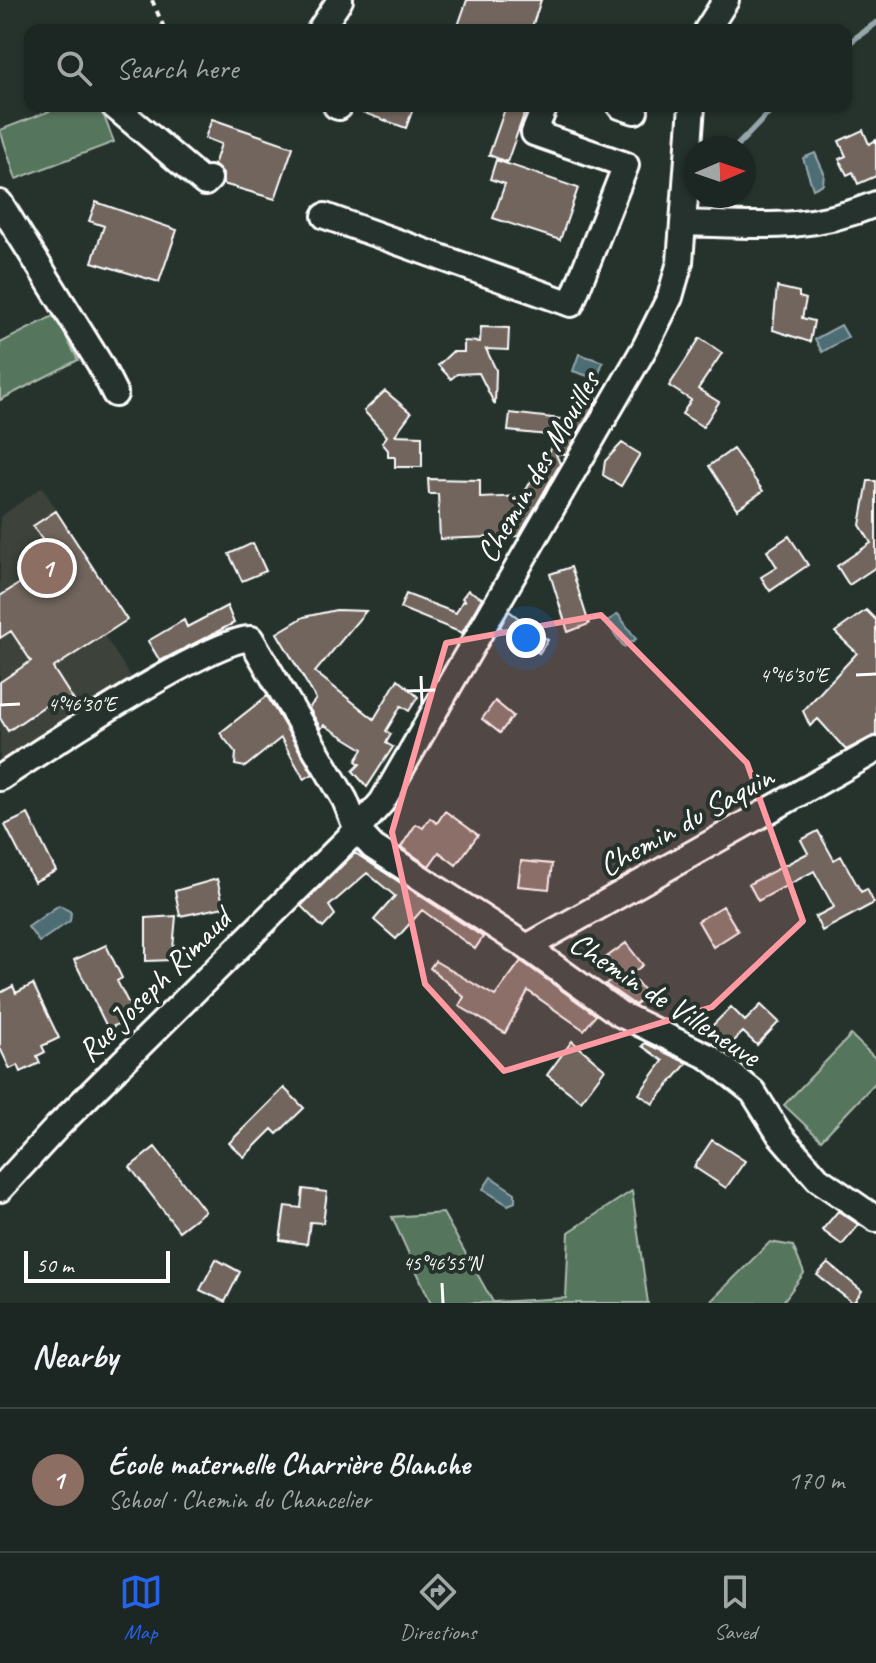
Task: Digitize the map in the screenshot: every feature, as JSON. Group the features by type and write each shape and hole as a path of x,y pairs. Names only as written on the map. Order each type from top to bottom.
{"street":[{"path":"324,24 340,0"},
{"path":"711,24 726,0"},
{"path":"121,112 205,183 209,179"},
{"path":"325,216 571,304 626,165 534,133 543,112"},
{"name":"Chemin des Mouilles","path":"357,830 382,802 645,347 670,297 685,223 692,112"},
{"path":"0,203 100,364 115,394"},
{"path":"685,223 793,227 850,215 876,204"},
{"path":"0,778 72,730 208,653 239,638 251,639 345,800 357,830"},
{"name":"Chemin du Saquin","path":"527,947 876,750"},
{"name":"Chemin de Villeneuve","path":"357,830 373,847 527,947 620,1014 709,1057 753,1092 780,1135 818,1179 876,1219"},
{"name":"Rue Joseph Rimaud","path":"0,1189 80,1104 357,830"}],"path":[{"path":"152,0 162,24"}],"highlighted area":[{"path":"601,615 747,763 803,921 712,1007 504,1071 425,984 392,832 446,643"}],"shaded area":[{"path":"42,487 127,620 104,635 133,680 56,723 0,762 0,517"}],"green space":[{"path":"47,112 102,112 114,142 16,179 0,130"},
{"path":"55,315 78,360 0,400 0,343"},
{"path":"851,1035 876,1059 876,1082 821,1140 784,1105"},
{"path":"632,1191 648,1303 431,1303 392,1217 443,1213 493,1302 566,1298 569,1232"},
{"path":"770,1242 793,1246 804,1273 782,1303 709,1303"}],"water":[{"path":"815,153 824,173 823,184 813,189 803,158"},
{"path":"841,325 848,337 822,352 815,339"},
{"path":"579,354 603,362 597,379 573,371"},
{"path":"618,614 636,639 624,647 606,622"},
{"path":"59,905 71,912 70,921 39,942 28,927"},
{"path":"491,1177 515,1193 515,1202 508,1205 483,1189"}],"building":[{"path":"467,0 541,0 533,24 459,24"},
{"path":"361,112 412,112 406,128"},
{"path":"504,112 525,112 507,162 489,155"},
{"path":"212,119 293,147 275,199 223,184 223,174 214,165 221,144 205,138"},
{"path":"863,130 869,144 876,140 876,176 858,184 853,172 847,175 839,159 846,156 839,141"},
{"path":"496,160 578,188 560,240 493,218 505,184 490,179"},
{"path":"96,202 177,230 159,282 92,262 104,226 89,221"},
{"path":"777,287 799,292 799,297 806,299 802,318 814,321 810,342 773,330"},
{"path":"481,327 509,328 508,350 486,349 496,370 495,405 479,373 457,374 451,379 438,365 452,352 464,352 464,341 480,342"},
{"path":"700,338 722,353 698,389 719,402 703,427 682,414 691,400 669,386"},
{"path":"385,391 411,413 395,435 422,436 422,467 395,467 395,457 388,457 388,450 382,443 387,436 364,411"},
{"path":"588,393 598,399 566,454 556,454 560,464 519,536 440,539 438,494 429,494 428,479 480,480 480,498 522,496 559,436 508,431 510,413 570,420"},
{"path":"622,443 640,454 621,486 603,475 605,461"},
{"path":"733,449 763,491 737,509 709,466"},
{"path":"868,481 876,481 876,567 849,585 837,566 871,543 860,525"},
{"path":"56,511 127,620 53,668 74,701 61,709 55,699 8,731 0,718 0,682 31,661 11,631 0,638 0,596 56,560 33,526"},
{"path":"789,536 808,565 770,591 761,577 777,567 767,551"},
{"path":"253,543 266,571 242,581 229,554"},
{"path":"571,567 589,624 568,632 550,574"},
{"path":"468,590 482,598 462,633 400,608 406,594 456,613 463,600 466,601 462,598"},
{"path":"227,606 234,623 160,661 148,641 184,620 187,627"},
{"path":"336,610 366,611 315,672 374,719 398,679 418,697 409,711 401,706 386,731 391,734 386,743 393,747 367,787 353,771 360,764 356,761 363,749 324,725 321,729 309,708 316,699 277,633 304,617"},
{"path":"866,610 876,620 876,735 846,750 818,719 810,726 803,711 857,653 835,632"},
{"path":"509,611 548,640 539,653 500,627"},
{"path":"267,696 313,774 304,779 281,738 245,767 235,765 236,753 220,733"},
{"path":"495,701 513,716 500,733 482,719"},
{"path":"445,811 478,835 456,865 439,852 429,866 401,847 416,824 423,828 430,818 437,823"},
{"path":"28,814 56,871 34,882 5,825"},
{"path":"818,831 834,860 841,856 861,892 867,889 874,903 822,931 815,917 834,907 814,871 758,901 749,884 808,853 801,840"},
{"path":"355,853 483,937 475,949 422,910 396,939 374,920 395,896 367,873 329,906 335,915 323,928 301,906"},
{"path":"521,861 552,864 549,889 518,886"},
{"path":"217,879 224,907 180,916 175,891"},
{"path":"723,906 738,931 713,947 698,921"},
{"path":"176,916 172,960 146,961 146,918"},
{"path":"626,943 643,965 631,974 647,995 635,1005 605,984 613,979 600,962"},
{"path":"106,945 122,978 117,981 135,1016 108,1029 74,960"},
{"path":"435,961 495,996 521,961 596,1015 584,1030 528,991 505,1033 459,1006 464,997 430,968"},
{"path":"33,984 59,1038 42,1046 45,1052 37,1056 40,1063 21,1072 18,1065 10,1069 0,1048 0,993 13,986 16,993"},
{"path":"761,1005 779,1022 757,1045 743,1032 729,1046 710,1028 731,1007 745,1021"},
{"path":"572,1041 605,1069 581,1101 547,1075"},
{"path":"645,1043 687,1063 653,1104 639,1094 663,1061 642,1046"},
{"path":"284,1088 304,1108 277,1134 272,1129 244,1157 229,1143"},
{"path":"712,1140 745,1161 726,1188 694,1167"},
{"path":"155,1147 205,1211 179,1231 130,1167"},
{"path":"303,1189 327,1192 323,1223 310,1222 307,1244 280,1240 285,1206 301,1208"},
{"path":"838,1211 859,1225 842,1245 822,1230"},
{"path":"216,1259 240,1272 225,1302 200,1290"},
{"path":"828,1263 862,1291 853,1303 817,1275"}],"waterway":[{"path":"852,41 876,23"},
{"path":"746,136 769,112"}],"place":[{"name":"École maternelle Charrière Blanche","path":"47,568"}]}
